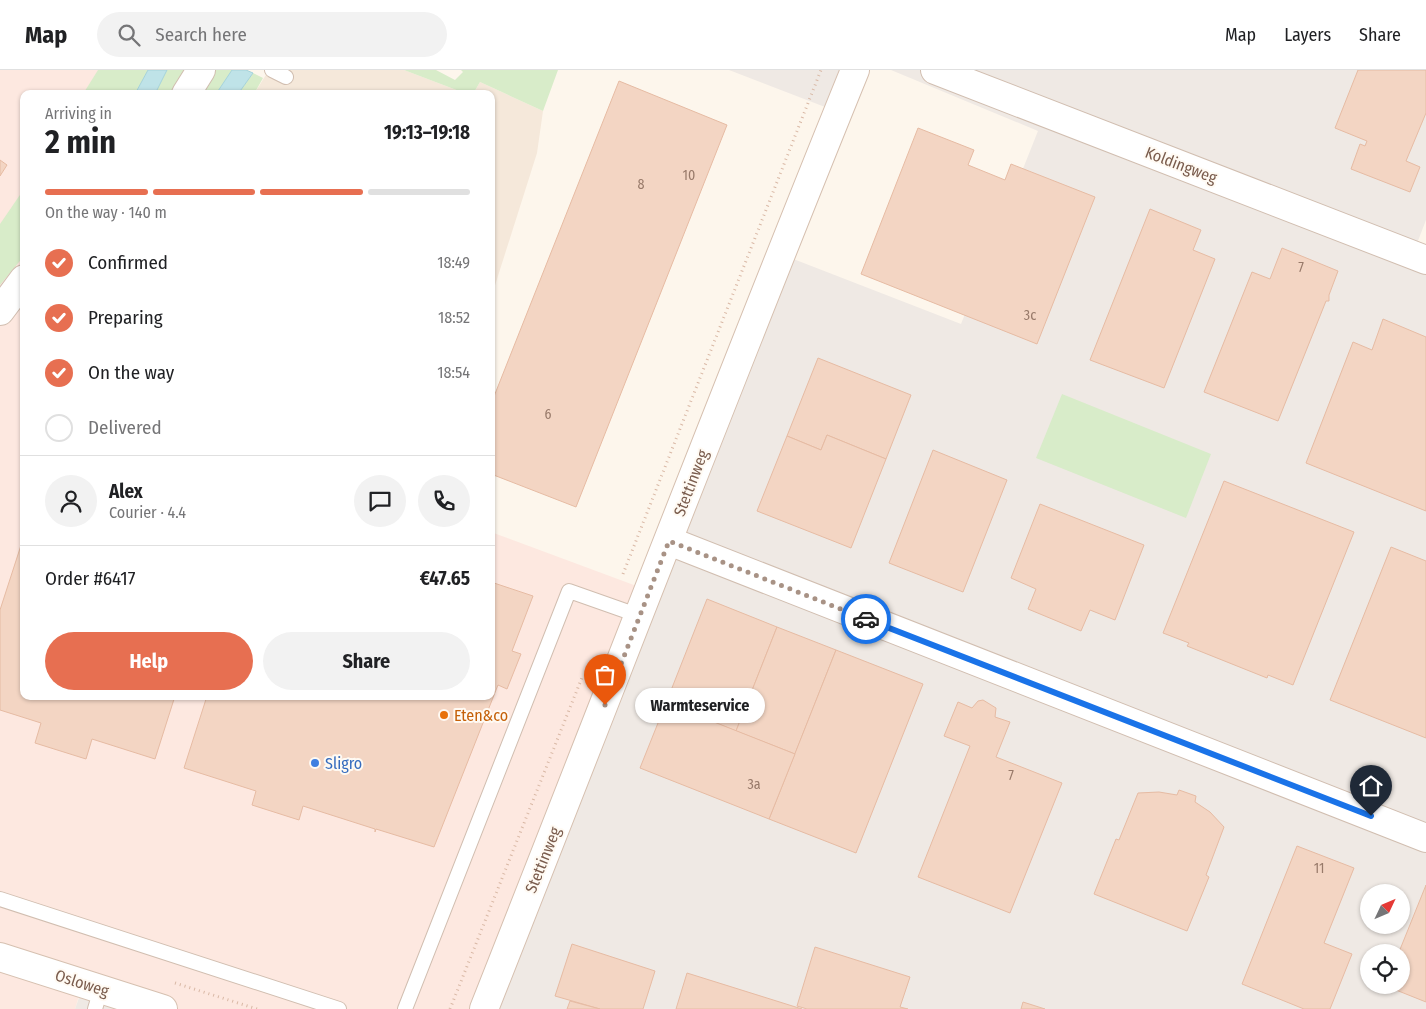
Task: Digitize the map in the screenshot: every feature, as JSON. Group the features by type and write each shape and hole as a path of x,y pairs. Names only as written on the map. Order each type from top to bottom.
{"street":[{"path":"188,90 201,70"},
{"name":"Stettinweg","path":"484,1009 640,616 750,327 855,70"},
{"name":"Koldingweg","path":"935,70 1426,260"},
{"path":"0,311 20,284"},
{"path":"669,541 1426,838"},
{"name":"Osloweg","path":"0,957 98,999 163,1009"}],"lane":[{"path":"272,70 286,77"},
{"path":"405,1009 569,591 640,616"},
{"path":"0,899 339,1009"}],"path":[{"name":"Stettinweg","path":"612,605 821,70"},
{"name":"Stettinweg","path":"450,1009 586,669"}],"shaded area":[{"path":"0,70 197,70 185,90 20,90 20,282 10,300 20,309 20,700 495,700 495,533 650,591 485,1009 150,1009 81,989 75,1009 0,1009"},
{"path":"269,70 404,70 456,90 256,90"},
{"path":"729,70 853,70 838,112"},
{"path":"891,70 1426,70 1426,220 1416,246 1426,250 1426,1009 485,1009 783,255 961,324 1038,131"},
{"path":"480,82 543,111 537,153 495,285 495,90 475,90"},
{"path":"82,989 150,1009 75,1009"}],"green space":[{"path":"98,70 148,70 137,90 86,90"},
{"path":"167,70 186,70 174,90 157,90"},
{"path":"215,70 232,70 219,90 203,90"},
{"path":"404,70 436,70 455,80 463,72 461,70 558,70 543,111 480,82 475,90 456,90"},
{"path":"253,73 263,78 256,90 241,90"},
{"path":"20,195 20,261 0,285 0,224"},
{"path":"1062,394 1211,454 1186,518 1036,458"}],"water":[{"path":"148,70 167,70 157,90 137,90"},
{"path":"232,70 246,70 253,73 241,90 219,90"}],"building":[{"path":"1358,70 1426,70 1426,113 1406,161 1420,167 1410,192 1351,169 1360,144 1365,146 1367,141 1335,128"},
{"path":"619,81 727,125 576,507 495,476 495,394"},
{"path":"918,128 974,150 968,165 1005,180 1011,164 1095,197 1037,344 861,274"},
{"path":"0,160 7,165 0,176"},
{"path":"1150,209 1201,230 1193,250 1215,259 1164,388 1090,360"},
{"path":"1282,248 1338,271 1329,295 1329,301 1326,301 1278,421 1204,392 1252,272 1270,279"},
{"path":"1383,319 1426,337 1426,511 1306,463 1353,342 1372,350"},
{"path":"818,358 911,395 886,459 827,435 821,450 787,436"},
{"path":"827,435 886,459 851,548 757,511 787,436 821,450"},
{"path":"933,450 1007,480 963,592 889,563"},
{"path":"1224,481 1354,532 1293,685 1268,675 1267,678 1187,646 1189,643 1163,633"},
{"path":"1040,504 1144,545 1115,620 1090,610 1081,631 1028,609 1036,589 1011,578"},
{"path":"1391,547 1426,561 1426,738 1330,700"},
{"path":"20,548 20,700 174,700 155,759 92,739 86,759 35,743 41,723 0,710 0,610"},
{"path":"495,583 533,596 512,651 521,654 507,689 498,685 495,693"},
{"path":"707,599 777,627 736,731 666,703"},
{"path":"777,627 836,650 795,754 736,731"},
{"path":"836,650 923,684 856,853 769,819"},
{"path":"206,700 492,700 434,847 376,829 375,832 375,829 303,806 299,820 252,805 256,791 184,768"},
{"path":"983,700 996,708 995,717 1010,722 996,757 1062,783 1010,913 918,877 970,746 944,736 958,702 972,708 978,701"},
{"path":"666,703 795,754 769,819 640,768"},
{"path":"1179,790 1196,796 1195,802 1210,812 1224,827 1206,875 1209,877 1187,931 1094,894 1116,839 1119,840 1138,793 1159,792 1177,795"},
{"path":"1297,846 1354,868 1324,943 1352,954 1330,1009 1304,1009 1242,984"},
{"path":"1426,885 1426,1002 1406,994 1410,994 1410,944 1402,944 1406,934 1410,934 1410,925"},
{"path":"572,944 655,971 643,1009 600,1009 555,996"},
{"path":"815,947 910,977 900,1007 908,1009 807,1009 797,1006"},
{"path":"687,973 802,1009 676,1009"},
{"path":"570,1001 600,1009 567,1009"},
{"path":"1023,1002 1045,1009 1021,1009"}],"way so far":[{"path":"605,705 669,541 866,619"}],"place":[{"name":"Warmteservice","path":"605,705"},
{"name":"Eten&co","path":"444,715"},
{"name":"Sligro","path":"315,763"}],"route":[{"path":"866,619 1371,816"}]}
